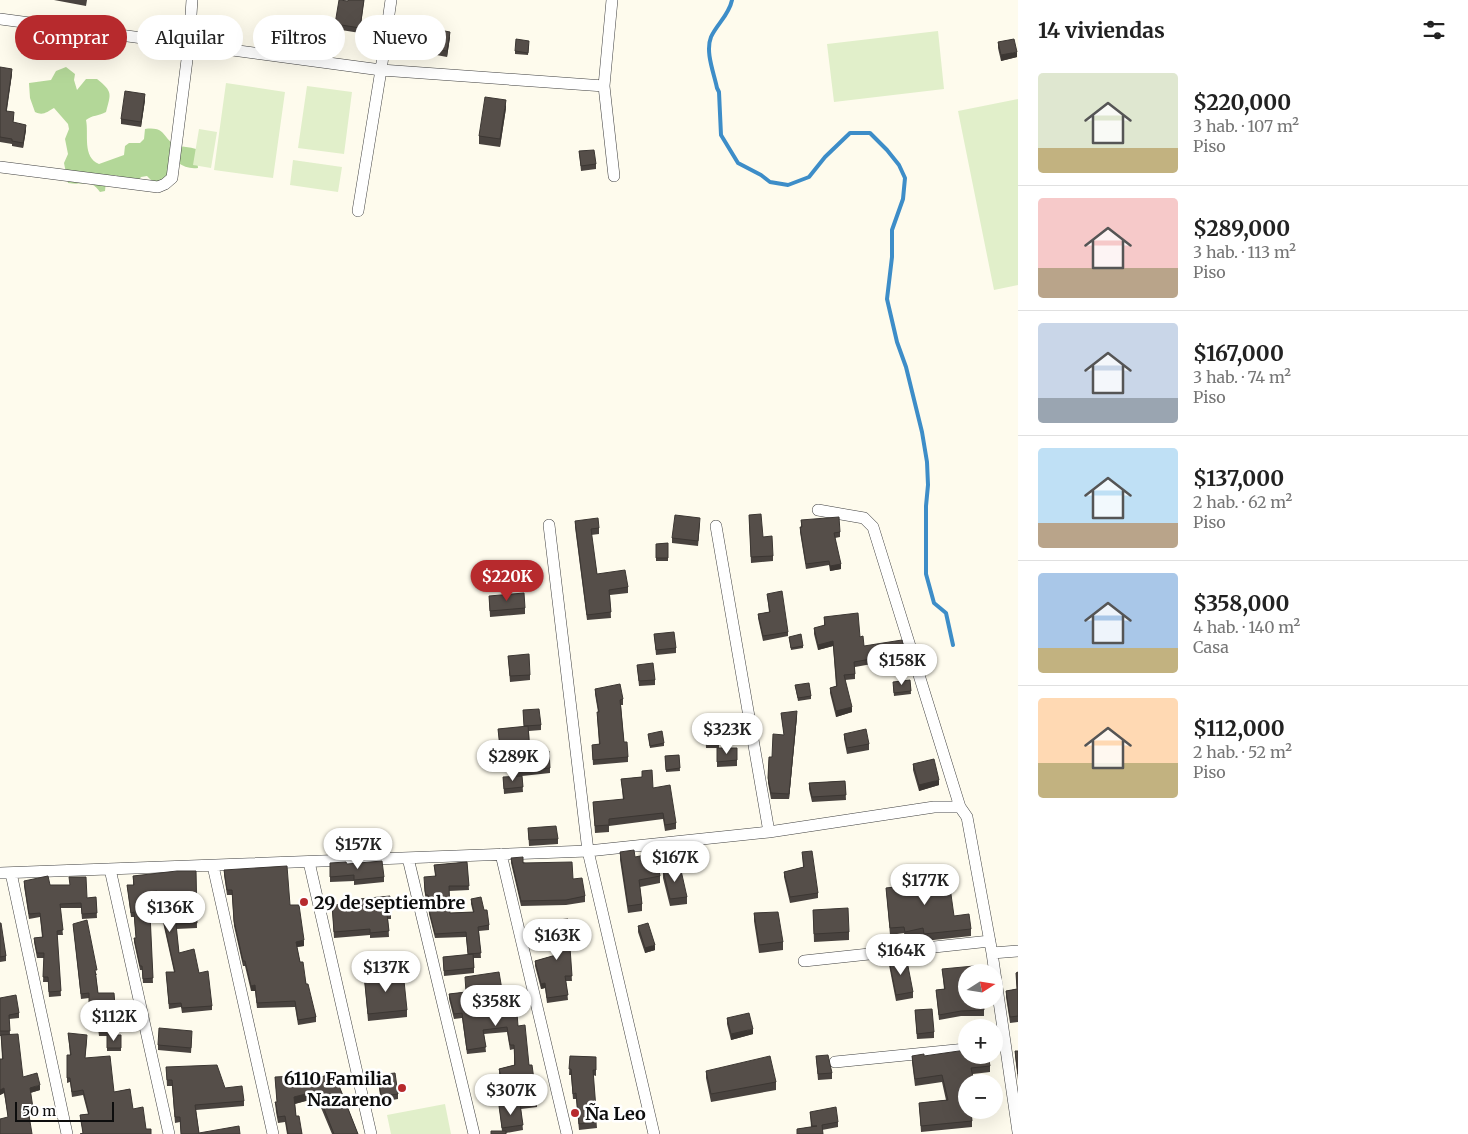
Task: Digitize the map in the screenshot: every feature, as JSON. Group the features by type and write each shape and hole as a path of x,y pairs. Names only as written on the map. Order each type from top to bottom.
{"street":[{"path":"191,15 192,0"},
{"path":"358,211 381,70 390,0"},
{"path":"612,0 604,86 614,176"},
{"path":"0,19 137,37"},
{"path":"243,51 381,70 604,86"},
{"path":"0,167 158,187 166,184 172,178 187,60"},
{"path":"818,510 864,518 873,527 960,807 967,817 990,941 1016,1101 1018,1132"},
{"path":"548,525 588,851 654,1134"},
{"path":"716,526 769,832"},
{"path":"67,1134 6,873 588,851 769,832 934,807 960,807"},
{"path":"501,854 567,1134"},
{"path":"408,858 474,1134"},
{"path":"309,862 370,1134"},
{"path":"212,866 273,1134"},
{"path":"110,869 169,1134"},
{"path":"804,961 990,941"},
{"path":"992,953 1018,951"},
{"path":"835,1062 958,1050"}],"green space":[{"path":"938,31 944,89 834,102 827,44"},
{"path":"66,67 75,74 74,80 77,90 86,79 97,79 106,87 109,93 110,97 106,112 86,120 88,151 94,161 99,164 124,155 125,146 129,143 140,143 144,139 145,129 157,129 176,145 196,149 198,168 187,167 177,162 166,181 154,183 147,176 141,177 138,181 123,182 116,175 106,181 105,191 100,192 90,184 68,183 64,163 68,154 65,139 69,129 68,124 54,108 43,114 35,112 30,98 29,83 51,80 56,71"},
{"path":"226,83 285,92 273,178 214,170"},
{"path":"307,86 352,92 344,154 298,148"},
{"path":"1018,99 1018,285 994,290 958,111"},
{"path":"199,129 217,132 211,168 193,165"},
{"path":"293,160 342,167 338,192 290,185"},
{"path":"445,1104 451,1134 391,1134 387,1115"}],"building":[{"path":"339,0 364,0 362,15 355,15 355,27 345,26 345,15 336,15"},
{"path":"446,31 450,32 446,51"},
{"path":"516,39 529,41 528,53 515,51"},
{"path":"1014,39 1017,52 1001,55 998,42"},
{"path":"0,67 12,69 6,111 14,112 13,122 26,125 23,143 0,137"},
{"path":"125,91 145,94 141,122 121,119"},
{"path":"485,97 506,100 500,139 479,136"},
{"path":"594,150 596,164 581,166 579,151"},
{"path":"761,514 763,537 772,536 773,556 751,557 749,515"},
{"path":"675,515 700,518 698,541 672,538"},
{"path":"839,517 840,532 834,533 841,564 830,566 829,561 806,564 800,527 802,527 801,520"},
{"path":"598,518 599,528 591,529 597,574 625,570 628,587 609,590 611,612 587,615 575,521"},
{"path":"668,543 668,558 656,558 656,544"},
{"path":"782,591 788,632 763,636 758,614 770,612 767,594"},
{"path":"524,593 525,608 490,611 489,596"},
{"path":"858,613 860,637 863,636 864,646 902,640 905,653 854,662 855,674 844,675 852,707 836,711 830,688 837,686 833,641 818,645 814,628 825,625 824,617"},
{"path":"674,632 676,648 656,650 654,634"},
{"path":"801,634 803,646 791,648 789,637"},
{"path":"529,654 530,675 510,676 508,656"},
{"path":"653,663 655,680 639,681 637,665"},
{"path":"910,680 911,691 894,693 893,682"},
{"path":"809,683 811,696 798,698 795,685"},
{"path":"620,684 623,699 620,700 624,742 627,742 628,757 593,760 592,745 600,744 597,712 599,712 595,689"},
{"path":"539,709 541,725 524,726 523,710"},
{"path":"797,711 789,794 771,793 768,778 769,757 772,757 773,734 784,735 781,713"},
{"path":"705,724 719,724 719,743 706,743"},
{"path":"528,726 530,753 549,751 550,768 512,771 510,746 500,747 498,729"},
{"path":"866,729 869,744 847,748 844,734"},
{"path":"662,731 664,743 650,746 648,734"},
{"path":"717,748 737,748 737,760 717,762"},
{"path":"679,755 680,768 666,770 665,756"},
{"path":"934,759 939,780 919,785 913,764"},
{"path":"652,770 653,788 670,785 676,823 665,825 663,813 609,819 609,825 595,826 593,802 624,799 621,779 642,777 642,771"},
{"path":"522,776 523,787 504,789 503,777"},
{"path":"845,781 846,795 812,797 809,783"},
{"path":"556,826 558,839 529,840 528,828"},
{"path":"634,850 635,857 656,853 660,876 639,880 642,904 628,906 620,852"},
{"path":"812,851 818,893 790,897 784,872 804,867 802,852"},
{"path":"523,857 523,863 572,862 573,879 582,878 585,896 566,900 521,901 511,858"},
{"path":"382,861 384,877 354,880 354,875 330,877 330,863 346,862 347,864"},
{"path":"467,862 469,886 449,886 450,913 474,912 471,899 481,897 484,910 487,910 489,925 478,927 481,953 468,954 466,932 435,934 429,910 428,895 426,895 425,891 424,877 436,876 434,865"},
{"path":"287,866 290,905 299,905 304,940 296,942 300,962 303,962 306,984 308,984 316,1017 298,1020 295,1001 257,1003 255,985 251,986 245,961 243,961 234,921 232,890 227,890 224,870"},
{"path":"680,866 687,897 670,899 663,870"},
{"path":"177,871 196,871 197,923 176,924 179,953 194,949 199,973 208,971 212,1006 182,1008 181,1003 169,1004 166,972 175,972 157,891 149,892 153,978 143,979 142,966 140,966 134,938 136,938 134,912 131,913 127,885 134,885 133,876"},
{"path":"948,873 954,916 969,914 971,929 924,934 923,928 905,932 904,927 890,928 886,888 912,885 911,878"},
{"path":"48,876 50,885 70,885 69,877 86,877 87,898 96,897 97,913 82,914 81,903 60,904 63,930 57,931 61,991 49,992 48,977 43,977 44,953 37,953 34,938 43,937 40,913 29,914 24,881"},
{"path":"390,896 391,913 387,914 389,931 370,933 370,929 334,932 332,905 359,903 359,899"},
{"path":"848,908 849,932 814,934 813,910"},
{"path":"778,912 783,942 759,945 754,913"},
{"path":"568,919 572,976 565,976 568,995 547,998 545,983 541,984 535,961 556,955 556,937 548,938 547,921"},
{"path":"87,920 97,970 95,970 98,993 114,993 115,1006 110,1006 113,1030 99,1031 96,1007 89,1007 89,993 81,994 73,924"},
{"path":"0,923 6,956 0,957"},
{"path":"648,923 655,945 645,948 638,926"},
{"path":"473,954 474,968 444,971 443,957"},
{"path":"906,956 913,992 896,995 889,960"},
{"path":"958,968 958,1009 984,1010 961,1011 939,1015 936,990 945,989 942,969"},
{"path":"403,971 407,1010 368,1014 364,975"},
{"path":"499,972 502,990 510,989 513,1014 517,1013 518,1026 525,1025 529,1065 532,1065 537,1102 518,1104 514,1076 502,1079 499,1069 515,1065 514,1045 510,1045 507,1027 483,1030 486,1047 467,1050 462,1013 454,1014 449,994 466,992 465,977"},
{"path":"1018,972 1018,1016 1010,1017 1006,991 1017,989 1016,973"},
{"path":"16,995 19,1013 9,1015 10,1031 0,1031 0,998"},
{"path":"932,1009 934,1032 917,1034 915,1010"},
{"path":"749,1013 753,1029 731,1034 727,1018"},
{"path":"159,1028 192,1031 191,1048 158,1045"},
{"path":"68,1033 87,1035 85,1058 110,1056 114,1092 130,1089 133,1109 143,1107 146,1129 151,1129 151,1134 80,1134 83,1133 80,1115 89,1114 83,1090 72,1092 70,1078 67,1078 67,1055 71,1055"},
{"path":"18,1034 23,1077 37,1073 40,1085 30,1088 33,1108 28,1109 32,1134 0,1134 0,1119 8,1117 4,1088 0,1090 0,1059 3,1059 1,1035"},
{"path":"107,1035 121,1035 121,1048 107,1048"},
{"path":"958,1051 958,1064 990,1064 990,1066 971,1068 972,1074 958,1074 958,1119 972,1119 972,1121 921,1126 919,1103 948,1100 942,1075 915,1079 912,1056 924,1054 924,1056"},
{"path":"1015,1051 1018,1051 1018,1074"},
{"path":"828,1055 832,1073 818,1074 816,1056"},
{"path":"570,1056 596,1057 596,1070 593,1070 597,1122 579,1124 576,1093 573,1094 571,1069 569,1069"},
{"path":"770,1056 776,1082 711,1094 706,1071"},
{"path":"217,1065 225,1088 242,1086 244,1101 195,1105 199,1133 239,1126 240,1134 181,1134 180,1117 175,1117 172,1080 167,1080 166,1067"},
{"path":"334,1073 358,1134 334,1134 317,1091 294,1097 296,1116 299,1116 302,1134 288,1134 285,1116 278,1117 275,1102 277,1102 275,1077 294,1076 295,1085"},
{"path":"395,1073 398,1094 381,1096 378,1075"},
{"path":"520,1104 523,1125 502,1128 499,1106"},
{"path":"836,1107 838,1122 822,1125 823,1134 797,1134 797,1129 817,1126 812,1126 810,1112"},
{"path":"491,1131 506,1131 506,1134 491,1134"}],"waterway":[{"path":"732,0 711,37 709,49 719,92 721,135 738,163 770,182 788,185 809,177 825,157 850,133 870,133 899,165 905,178 903,199 892,230 892,257 887,299 922,432 927,462 926,574 934,603 946,613 953,645"}],"place":[{"name":"29 de septiembre","path":"304,902"},
{"name":"6110 Familia Nazareno","path":"402,1088"},
{"name":"Ña Leo","path":"575,1113"}]}
